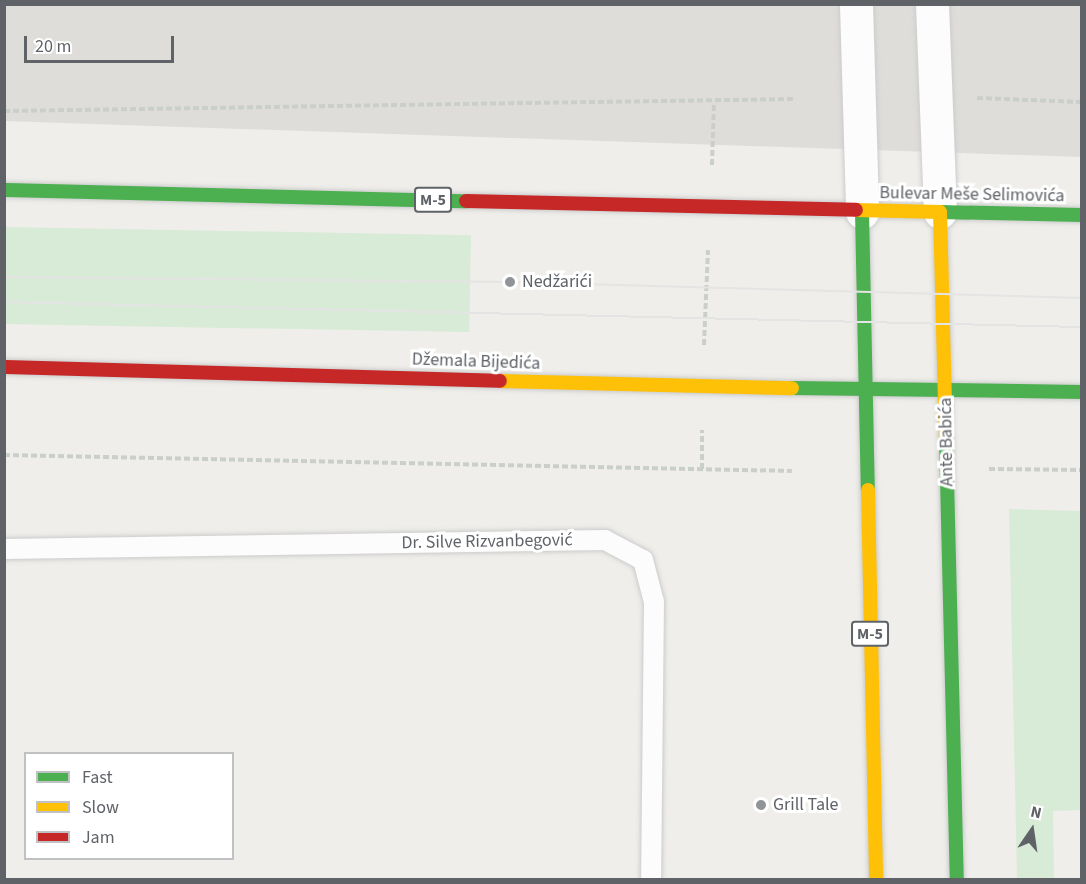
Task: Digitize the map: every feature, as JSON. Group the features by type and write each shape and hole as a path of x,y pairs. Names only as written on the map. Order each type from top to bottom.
{"main road":[{"name":"M-5","path":"4,190 710,206 862,212 876,879"},
{"name":"Bulevar Meše Selimovića","path":"862,212 1082,215"},
{"name":"Ante Babića","path":"940,212 947,390 957,879"},
{"name":"Džemala Bijedića","path":"4,367 703,386 947,390"},
{"path":"947,390 1082,392"}],"street":[{"path":"856,4 862,212"},
{"name":"Ante Babića","path":"932,4 940,212"}],"lane":[{"name":"Dr. Silve Rizvanbegović","path":"4,549 605,540 644,560 654,602 651,879"}],"path":[{"path":"976,98 1082,102"},
{"path":"4,111 793,99"},
{"path":"702,469 714,102"},
{"path":"4,454 792,471"},
{"path":"988,469 1082,470"}],"shaded area":[{"path":"5,5 1081,5 1081,157 5,121"}],"green space":[{"path":"5,227 471,235 469,332 4,324"},
{"path":"1009,509 1081,511 1081,810 1053,811 1054,879 1017,879"}],"tram line":[{"path":"4,277 510,282 1082,298"},
{"path":"4,302 1082,327"}],"traffic: fast":[{"path":"4,190 466,201"},
{"path":"862,212 868,490"},
{"path":"940,212 1082,215"},
{"path":"792,388 947,390"},
{"path":"947,390 1082,392"},
{"path":"946,438 957,880"}],"traffic: slow":[{"path":"856,210 940,212 946,438"},
{"path":"500,381 792,388"},
{"path":"868,490 876,880"}],"traffic: jam":[{"path":"466,201 856,210"},
{"path":"4,367 500,381"}],"place":[{"name":"Nedžarići","path":"510,282"},
{"name":"Grill Tale","path":"761,805"}]}
